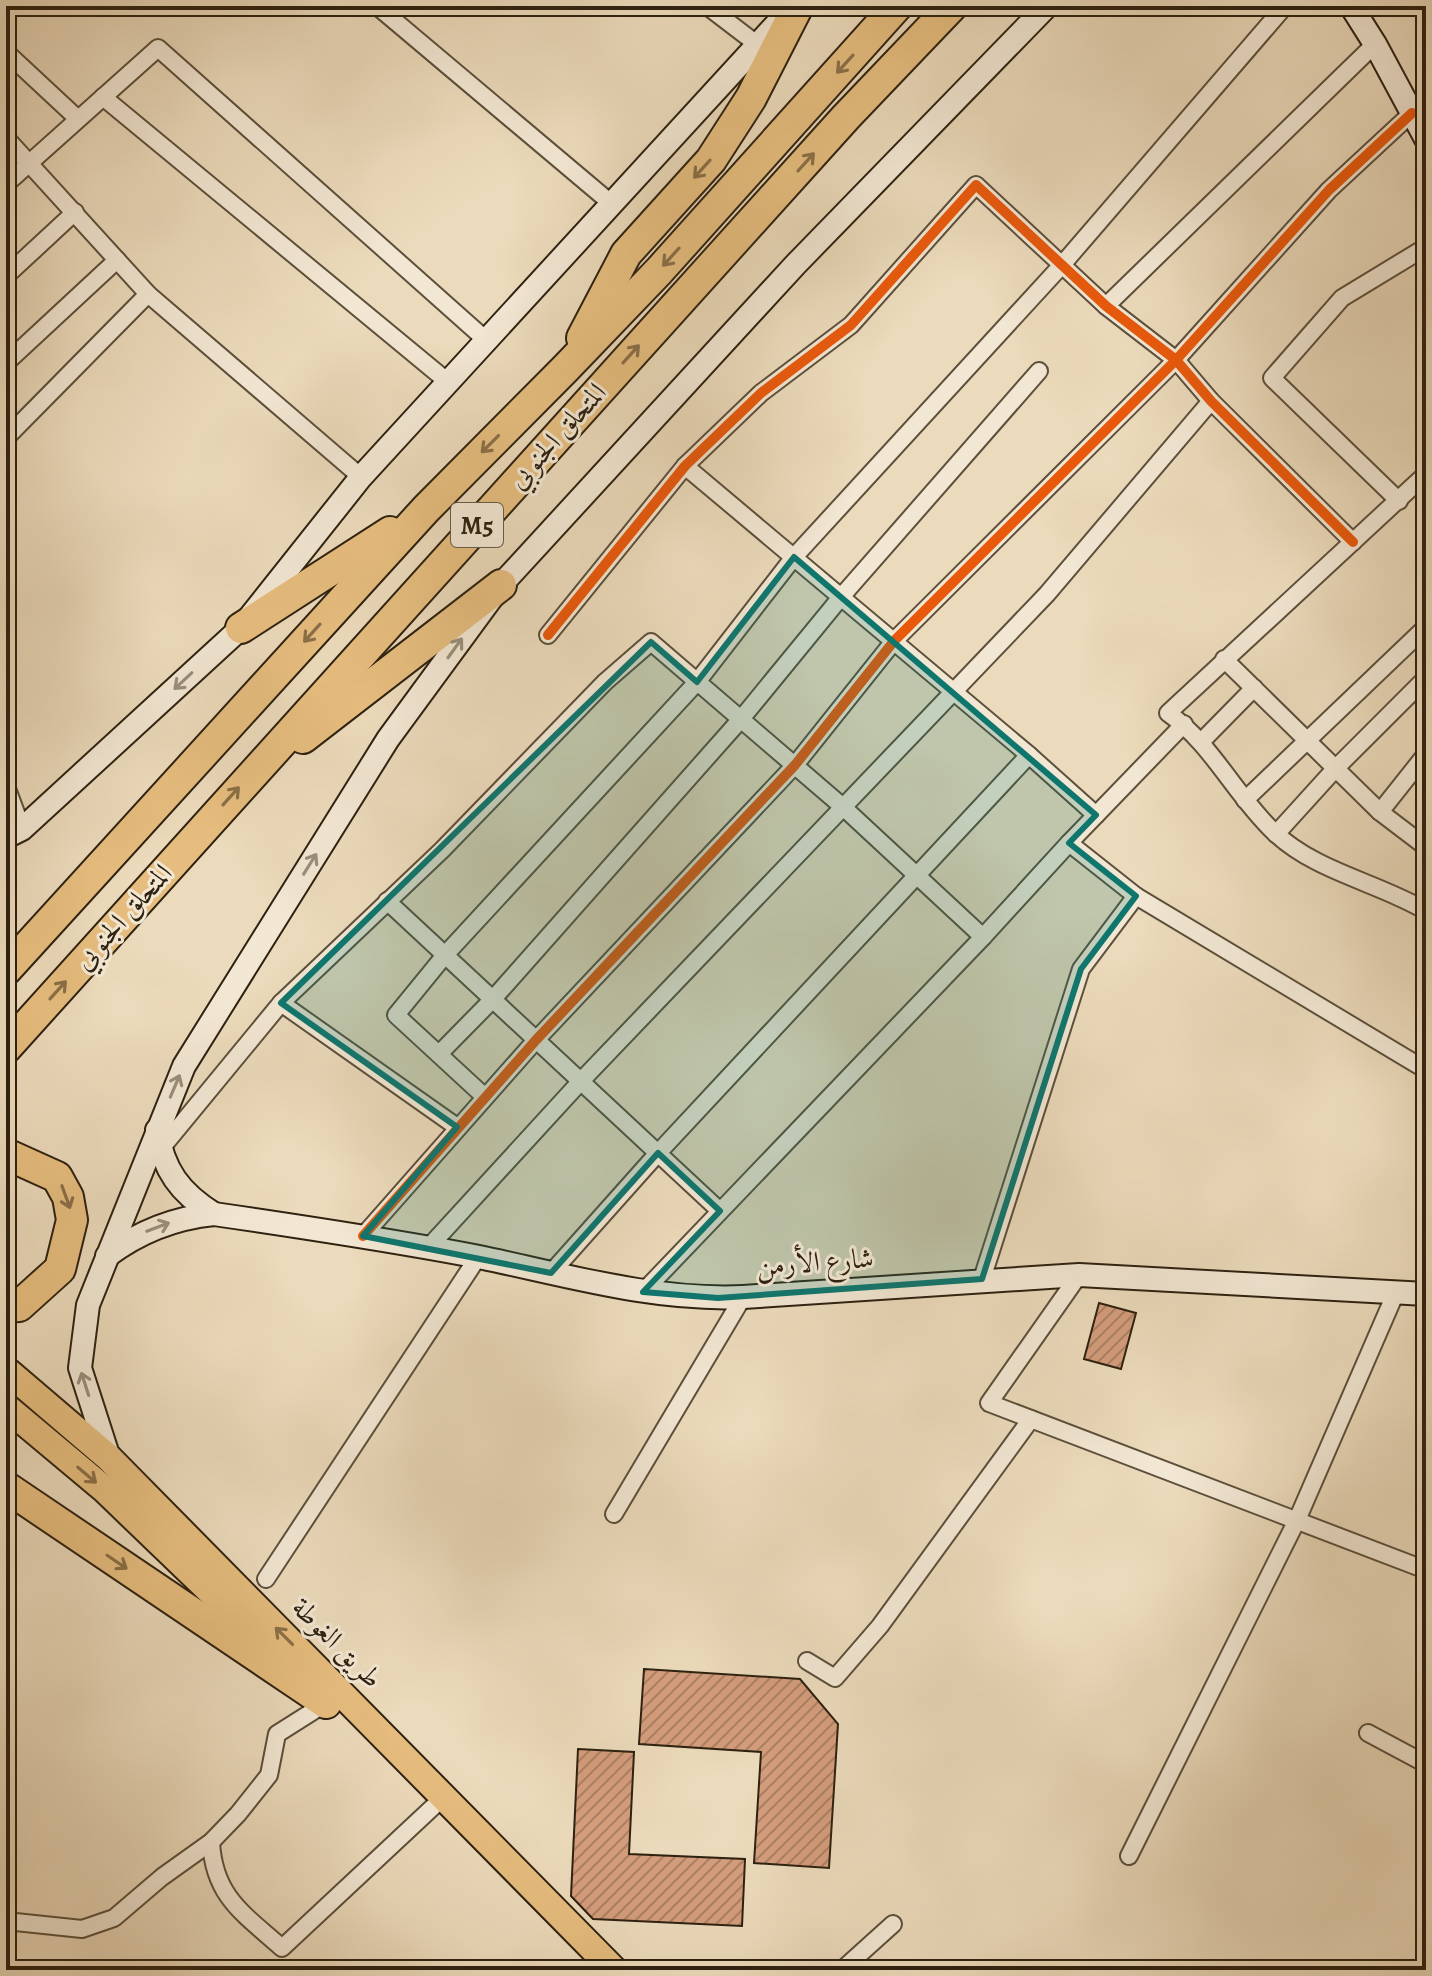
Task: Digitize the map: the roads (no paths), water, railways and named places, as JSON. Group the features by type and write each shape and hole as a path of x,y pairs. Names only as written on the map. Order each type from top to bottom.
{"highway":[{"path":"565,369 626,254 711,160 751,98 795,6"},
{"name":"المتحلق الجنوبي","path":"6,970 426,509 659,271 897,6"},
{"name":"المتحلق الجنوبي","path":"6,1048 835,129 952,6"},
{"path":"241,628 426,509"},
{"path":"255,770 296,743 501,585"},
{"path":"6,1154 57,1177 68,1197 72,1220 60,1269 19,1306 6,1307"},
{"path":"6,1487 326,1703"}],"main road":[{"path":"14,833 241,628 361,477 795,6"},
{"path":"109,1458 80,1368 88,1305 107,1256 158,1140 184,1066 388,739 501,585 796,264 1047,6"},
{"path":"1351,6 1426,139"},
{"name":"شارع الأرمن","path":"158,1140 168,1170 180,1188 214,1214"},
{"name":"شارع الأرمن","path":"107,1256 122,1244 156,1227 193,1216 214,1214 363,1236 643,1292 696,1298 1079,1275 1426,1294"},
{"name":"طريق الغوطة","path":"6,1370 109,1458 614,1970"},
{"path":"6,1407 104,1489 434,1806 593,1970"}],"street":[{"path":"377,6 612,204"},
{"path":"707,6 758,45"},
{"path":"485,1097 396,1015 445,955 697,682 794,557 1061,266 1285,6"},
{"path":"1106,306 1375,44"},
{"path":"6,184 158,48 486,340"},
{"path":"6,52 78,119"},
{"path":"103,97 448,382"},
{"path":"363,1236 536,1040 795,765 894,641 1176,360 1329,190 1412,113"},
{"path":"6,138 148,294 361,477"},
{"path":"548,635 685,466 761,393 851,325 976,185 1106,306 1176,360 1211,401 1353,542"},
{"path":"6,276 75,212"},
{"path":"1399,501 1272,378 1342,298 1426,247"},
{"path":"6,363 117,260"},
{"path":"6,438 148,294"},
{"path":"439,1054 493,999 741,719 841,597 1039,371"},
{"path":"428,1248 581,1081 1047,594 1211,401"},
{"path":"685,466 953,690 1096,815"},
{"path":"1426,474 1168,713 1201,742 1245,800 1276,834 1318,863 1409,900 1426,911"},
{"path":"1245,800 1426,627"},
{"path":"158,1140 281,1003 442,850 605,682 651,642 843,807 983,937"},
{"path":"1224,659 1380,812 1426,847"},
{"path":"1276,834 1335,769 1426,678"},
{"path":"1201,742 1254,688"},
{"path":"643,1292 1184,724"},
{"path":"1380,812 1426,754"},
{"path":"551,1273 658,1153 1029,755"},
{"path":"6,786 14,833"},
{"path":"1069,843 1136,896 1426,1070"},
{"path":"982,1279 1081,969 1136,896"},
{"path":"387,901 720,1211"},
{"path":"281,1003 457,1127"},
{"path":"266,1579 478,1257"},
{"path":"1079,1275 989,1403 1426,1570"},
{"path":"1129,1856 1297,1520 1396,1292"},
{"path":"614,1514 743,1297"},
{"path":"807,1661 835,1678 880,1626 1031,1419"},
{"path":"6,1921 82,1929 114,1918 162,1877 211,1842 269,1775 277,1734 326,1703"},
{"path":"1368,1733 1426,1764"},
{"path":"211,1842 212,1865 229,1900 282,1948 434,1806"},
{"path":"842,1970 893,1924"}]}
